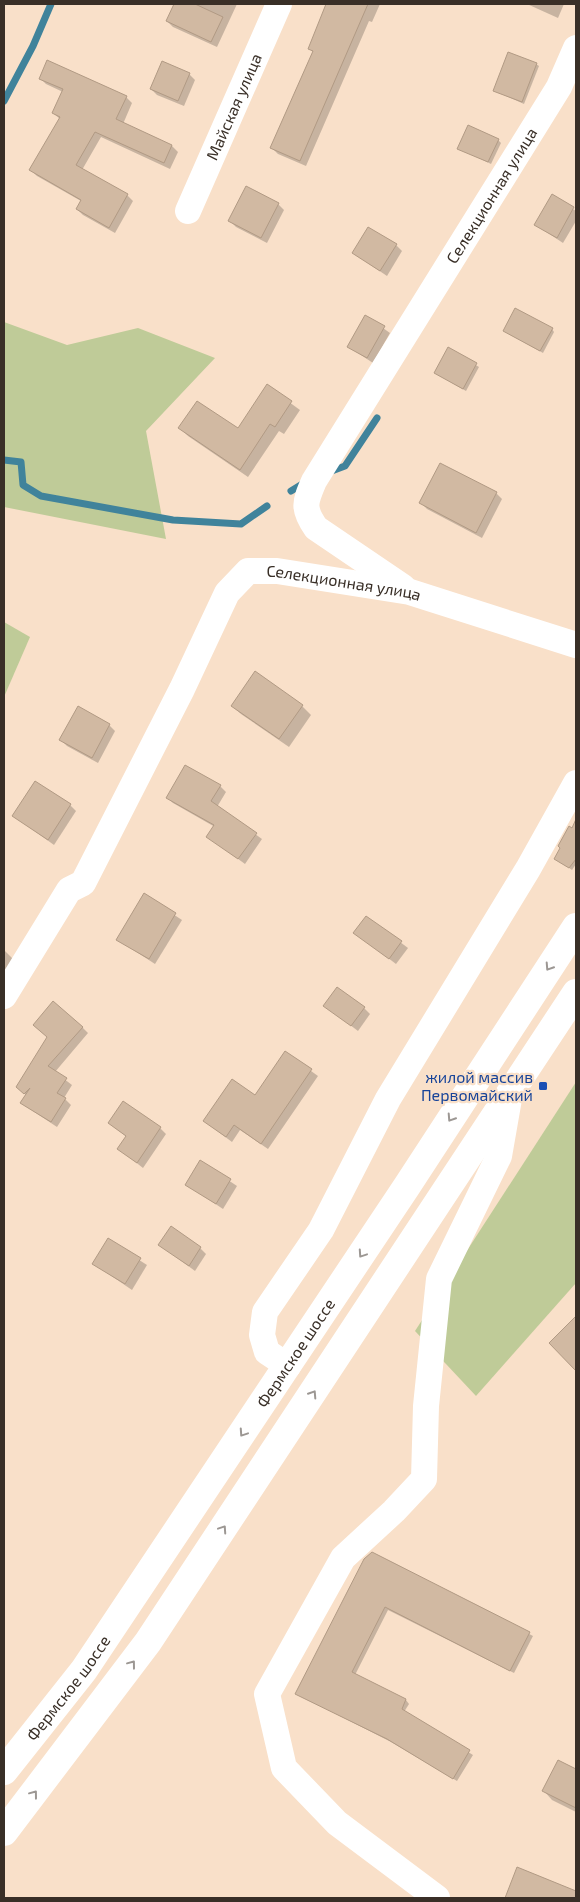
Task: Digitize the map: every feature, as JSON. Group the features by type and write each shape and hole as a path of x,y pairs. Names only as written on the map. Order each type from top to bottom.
{"main road":[{"name":"Фермское шоссе","path":"4,1771 84,1670 288,1366 576,926"},
{"path":"4,1832 148,1642 576,993"}],"street":[{"name":"Майская улица","path":"188,211 279,4"},
{"name":"Селекционная улица","path":"410,592 316,528 306,514 306,499 314,481 559,87 576,48"},
{"name":"Селекционная улица","path":"4,996 69,890 83,882 182,689 227,593 248,571 277,571 410,592"},
{"path":"410,592 576,645"},
{"path":"288,1366 267,1352 262,1335 265,1312 321,1230 388,1099 528,869 576,783"},
{"path":"437,1898 337,1823 284,1768 267,1694 343,1558 394,1511 424,1479 426,1406 439,1279 499,1156 510,1092"}],"green space":[{"path":"4,322 67,345 138,328 215,358 146,431 166,539 4,507"},
{"path":"4,622 30,637 4,697"},
{"path":"576,1082 576,1283 476,1396 415,1331"}],"building":[{"path":"174,4 195,4 223,17 211,42 166,21"},
{"path":"326,4 368,4 300,161 270,148 313,51 308,49"},
{"path":"508,52 537,63 522,102 493,91"},
{"path":"47,60 127,96 116,119 172,145 164,163 95,132 76,165 128,194 109,228 76,209 81,200 29,170 60,117 52,113 63,89 39,79"},
{"path":"162,61 190,73 178,101 150,89"},
{"path":"468,125 499,139 488,162 457,149"},
{"path":"246,186 279,203 261,238 228,221"},
{"path":"552,194 574,207 557,238 534,225"},
{"path":"368,227 397,244 380,271 352,253"},
{"path":"515,308 553,328 540,351 503,331"},
{"path":"365,315 385,326 367,358 347,347"},
{"path":"448,347 477,363 463,389 434,373"},
{"path":"267,384 292,401 275,427 270,424 240,470 178,428 197,401 238,428"},
{"path":"440,463 497,492 476,533 419,503"},
{"path":"255,671 303,705 279,739 231,706"},
{"path":"78,706 110,724 92,758 59,740"},
{"path":"185,765 221,785 211,801 257,833 238,859 206,837 214,825 166,798"},
{"path":"35,781 71,804 48,840 12,816"},
{"path":"576,819 576,859 569,868 554,859 560,848 558,846 569,826 572,828"},
{"path":"144,893 176,913 149,959 116,940"},
{"path":"366,916 402,941 389,959 353,933"},
{"path":"337,987 365,1007 351,1026 323,1006"},
{"path":"53,1001 83,1027 48,1066 67,1078 57,1093 66,1098 51,1122 20,1103 30,1088 24,1094 16,1087 47,1037 33,1025"},
{"path":"285,1051 312,1069 261,1144 234,1125 226,1137 203,1121 232,1079 255,1095"},
{"path":"123,1101 161,1127 137,1163 117,1149 126,1136 108,1123"},
{"path":"200,1160 231,1179 216,1204 185,1185"},
{"path":"171,1226 201,1247 189,1266 158,1245"},
{"path":"108,1238 141,1258 125,1284 92,1264"},
{"path":"576,1316 576,1371 549,1343"},
{"path":"372,1552 530,1632 510,1671 385,1607 352,1672 406,1699 402,1709 470,1750 453,1779 387,1739 295,1694 364,1559"},
{"path":"558,1760 576,1769 576,1808 542,1791"},
{"path":"517,1867 576,1891 576,1898 505,1898"}],"waterway":[{"path":"4,101 33,46 51,4"},
{"path":"329,472 345,466 377,418"},
{"path":"4,460 21,462 23,485 41,496 173,520 241,524 267,506"},
{"path":"291,491 304,483"}],"place":[{"name":"жилой массив Первомайский","path":"543,1086"}]}
